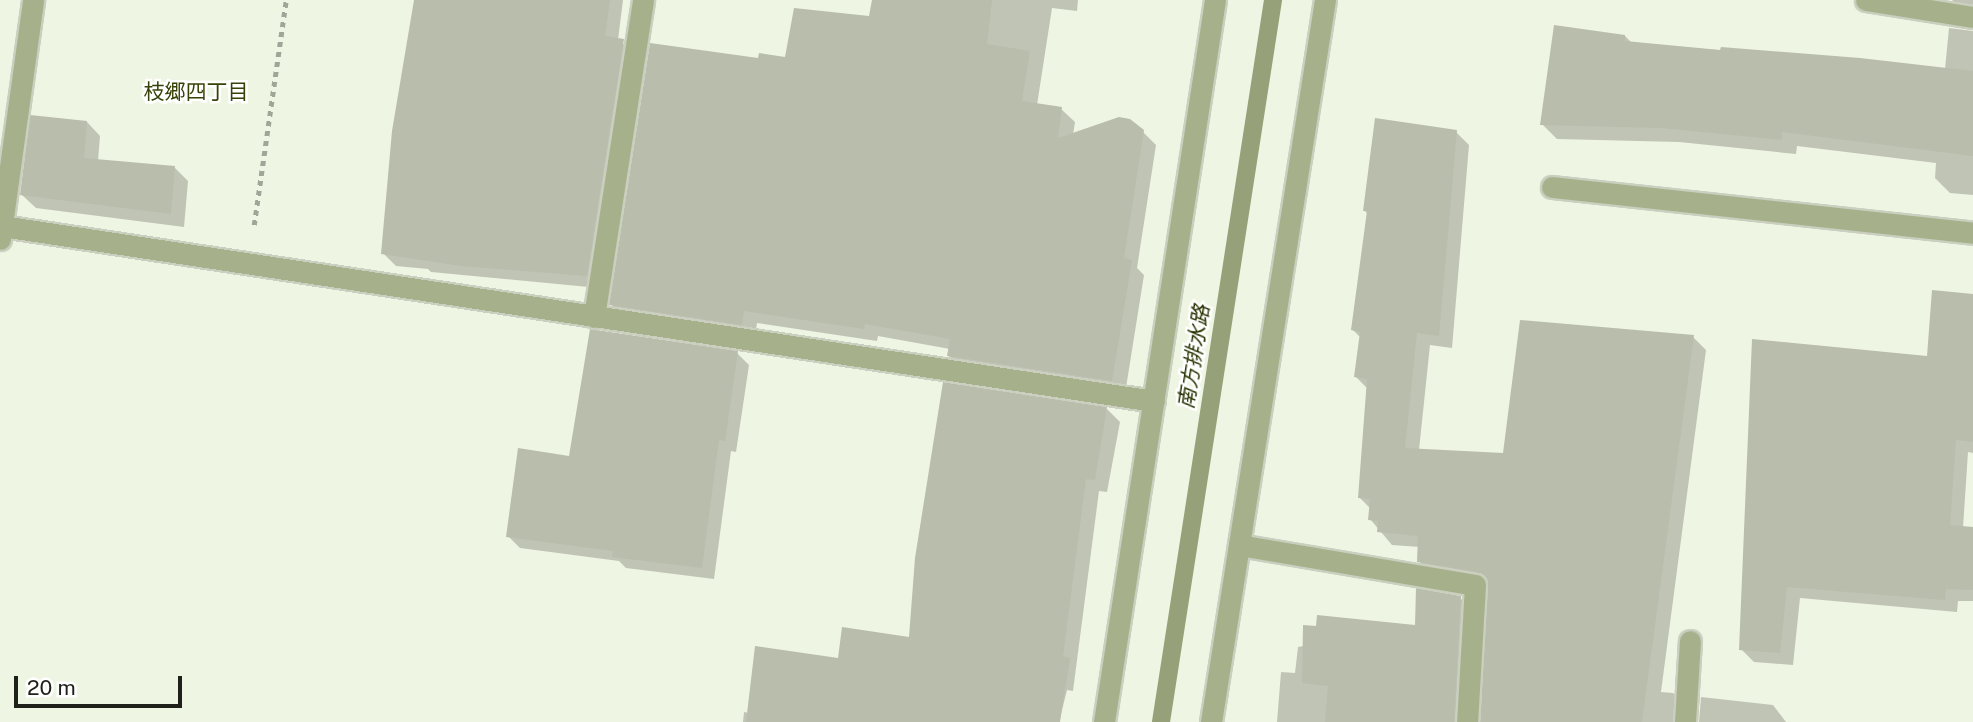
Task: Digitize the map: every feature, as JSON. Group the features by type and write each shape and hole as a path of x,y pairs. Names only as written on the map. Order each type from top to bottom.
{"street":[{"path":"33,0 1,234 248,264 1154,401"},
{"path":"594,317 643,0"},
{"path":"1104,722 1215,0"},
{"path":"1211,722 1325,0"},
{"path":"1866,0 1973,17"},
{"path":"1552,187 1973,233"},
{"path":"1239,545 1475,585 1467,722"},
{"path":"1685,722 1690,641"}],"path":[{"path":"248,264 285,0"}],"building":[{"path":"414,0 610,0 605,36 624,39 587,276 461,266 381,254 392,131"},
{"path":"872,0 992,0 987,44 1030,51 1022,101 1062,107 1058,138 1119,117 1130,119 1144,130 1124,258 1132,260 1112,381 947,356 950,339 865,324 864,329 744,311 742,325 609,305 650,43 758,58 759,53 785,57 794,8 869,16"},
{"path":"1554,25 1625,35 1625,41 1720,50 1721,47 1860,58 1973,71 1973,156 1782,132 1782,140 1662,128 1540,125"},
{"path":"30,115 87,121 84,158 175,166 171,214 20,195"},
{"path":"1375,118 1457,130 1439,336 1417,333 1405,448 1503,453 1520,320 1694,335 1642,722 1480,722 1487,579 1477,572 1417,562 1418,536 1377,532 1378,521 1368,520 1370,499 1358,498 1367,379 1354,377 1360,332 1351,330 1367,211 1363,211"},
{"path":"1932,290 1973,294 1973,442 1956,440 1950,525 1973,527 1973,590 1946,589 1945,600 1787,587 1780,653 1739,650 1752,339 1927,356"},
{"path":"590,329 738,351 725,441 719,440 702,568 612,557 613,551 506,537 518,448 569,456"},
{"path":"943,382 1107,407 1095,480 1086,479 1063,656 1070,658 1060,722 746,722 755,646 838,658 842,627 909,637 915,558"},
{"path":"1416,588 1461,596 1454,722 1325,722 1328,686 1302,683 1303,625 1316,626 1317,615 1415,625"}],"waterway":[{"name":"南方排水路","path":"1161,722 1273,0"}],"district":[{"name":"枝郷四丁目","path":"196,92"}]}
